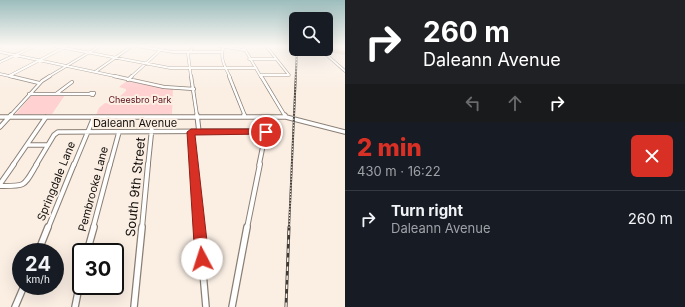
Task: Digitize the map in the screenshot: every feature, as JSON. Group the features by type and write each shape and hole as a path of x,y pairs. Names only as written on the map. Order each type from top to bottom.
{"street":[{"path":"9,76 38,60"},
{"path":"40,60 170,88 194,89"},
{"path":"0,127 39,83 76,60"},
{"path":"95,72 113,60"},
{"path":"130,60 170,68 256,68"},
{"path":"128,80 149,60"},
{"path":"189,60 199,132"},
{"path":"224,60 245,116"},
{"path":"250,60 286,117"},
{"path":"260,75 290,75 277,60"},
{"path":"333,60 345,71"},
{"path":"0,74 39,83"},
{"path":"55,94 72,82"},
{"path":"29,94 90,94"},
{"path":"0,117 286,117 345,132"},
{"path":"0,185 46,117"},
{"name":"Springdale Lane","path":"42,243 94,117"},
{"name":"South 9th Street","path":"134,307 153,117"},
{"name":"Daleann Avenue","path":"48,145 54,135 58,132 266,132 232,307"},
{"name":"Pembrooke Lane","path":"89,243 119,132"},
{"path":"191,132 206,307"},
{"path":"28,145 48,145"},
{"path":"0,185 20,186 26,182 48,145"},
{"path":"15,307 20,295"},
{"path":"75,307 77,295"}],"green space":[{"name":"Cheesbro Park","path":"128,80 173,89 172,114 96,115 99,108 105,103 111,104 126,91 126,89 119,87"},
{"path":"32,95 65,95 52,114 15,115"}],"railway":[{"path":"289,228 296,60"},
{"path":"286,307 289,227"}],"route":[{"path":"202,259 191,132 266,132"}]}
